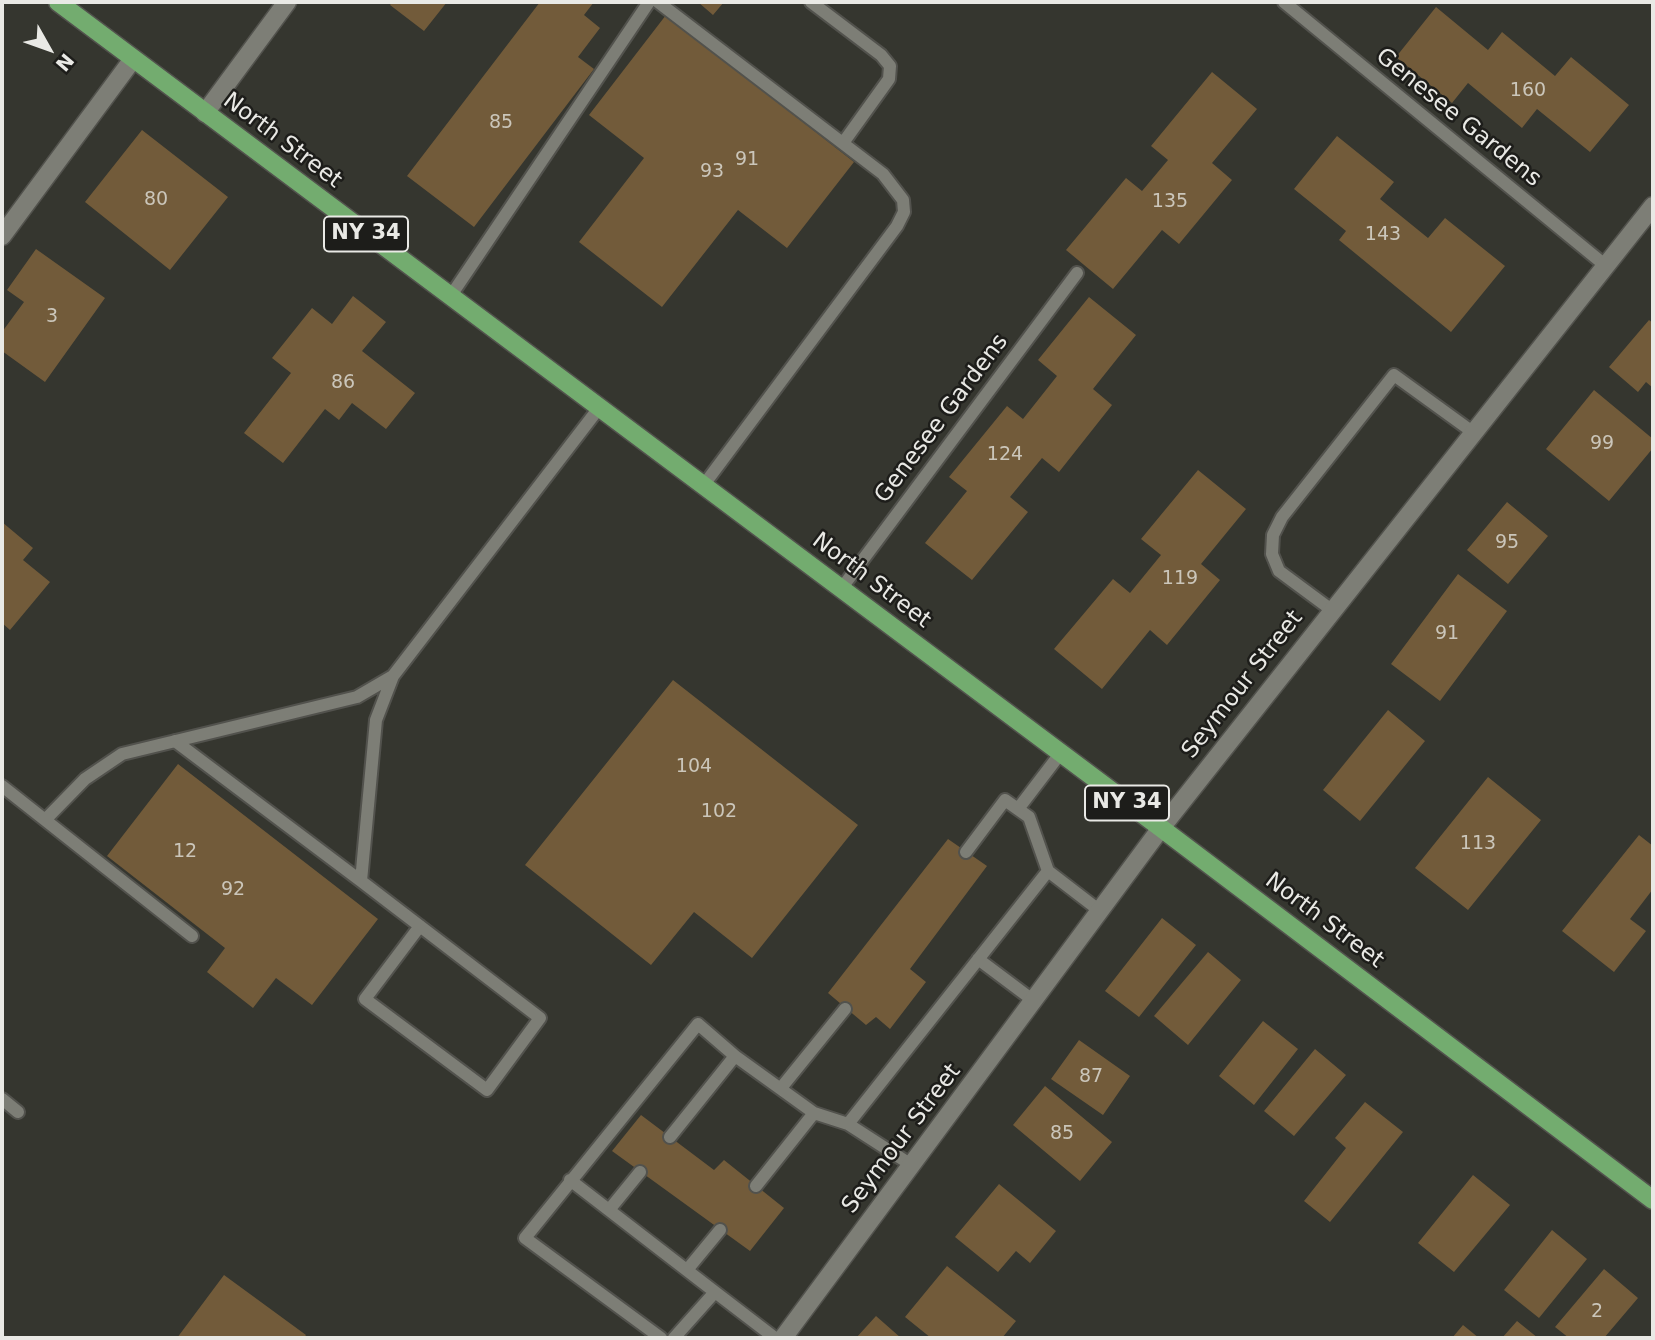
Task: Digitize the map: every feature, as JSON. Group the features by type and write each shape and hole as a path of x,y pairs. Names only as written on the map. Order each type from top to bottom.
{"main road":[{"name":"North Street","path":"58,2 1653,1200"}],"street":[{"path":"205,113 287,2"},
{"path":"2,236 133,59"},
{"name":"Seymour Street","path":"783,1338 913,1167 1161,828 1653,206"}],"lane":[{"path":"450,297 649,2"},
{"path":"658,2 895,185 903,200 904,212 897,226 703,486"},
{"path":"811,2 881,55 890,66 889,79 843,143"},
{"name":"Genesee Gardens","path":"1284,2 1606,266"},
{"name":"Genesee Gardens","path":"841,589 1077,273"},
{"path":"1333,611 1279,571 1272,554 1273,535 1282,517 1394,375 1474,433"},
{"path":"361,881 376,720 393,676 599,408"},
{"path":"45,820 85,779 122,754 357,697 393,676"},
{"path":"175,741 361,881 540,1018 488,1090 365,999 419,926"},
{"path":"1018,809 1060,754"},
{"path":"2,786 191,936"},
{"path":"966,852 1005,800 1029,817 1048,871 1100,911"},
{"path":"848,1124 1048,871"},
{"path":"978,959 1034,1001"},
{"path":"781,1088 845,1009"},
{"path":"661,1338 526,1238 698,1024 735,1056 814,1113 848,1124 913,1167"},
{"path":"670,1136 735,1056"},
{"path":"2,1099 18,1112"},
{"path":"756,1186 814,1113"},
{"path":"609,1210 640,1172"},
{"path":"570,1180 775,1338"},
{"path":"687,1270 720,1230"},
{"path":"674,1338 715,1292"}],"building":[{"path":"392,2 447,2 424,31 390,5"},
{"path":"540,2 594,2 584,15 600,28 578,57 594,69 474,227 407,176"},
{"path":"698,2 724,2 713,15"},
{"path":"1436,7 1488,50 1502,32 1555,76 1571,57 1629,105 1590,152 1537,109 1522,128 1468,83 1452,103 1396,57"},
{"path":"666,15 854,162 787,248 738,210 662,307 579,242 644,158 589,115"},
{"path":"1212,72 1257,109 1212,163 1232,180 1179,244 1162,230 1113,289 1066,250 1126,178 1142,191 1168,160 1151,146"},
{"path":"142,130 228,197 170,270 85,202"},
{"path":"1337,136 1394,182 1380,199 1428,238 1445,218 1505,266 1451,332 1339,240 1346,231 1294,189"},
{"path":"36,249 105,298 45,382 2,351 2,332 24,302 7,290"},
{"path":"353,296 386,322 362,351 415,393 386,429 352,403 339,420 325,409 283,463 244,433 291,373 272,358 312,308 332,324"},
{"path":"1089,297 1136,335 1093,389 1112,405 1059,472 1042,458 1010,497 1028,512 972,580 925,543 967,491 949,477 1007,406 1023,419 1057,376 1038,360"},
{"path":"1649,320 1653,323 1653,388 1646,382 1638,392 1609,367"},
{"path":"1594,390 1653,439 1653,448 1609,501 1546,449"},
{"path":"1198,470 1246,509 1201,564 1220,580 1167,645 1150,630 1102,689 1054,649 1113,579 1130,593 1161,555 1141,539"},
{"path":"1507,502 1548,536 1508,584 1467,550"},
{"path":"2,522 33,548 23,560 50,582 10,630 2,623"},
{"path":"1458,574 1507,611 1440,701 1391,664"},
{"path":"673,680 858,825 752,958 694,912 651,965 525,865"},
{"path":"1388,710 1425,741 1360,821 1323,790"},
{"path":"178,764 378,919 312,1005 276,978 253,1008 207,972 225,948 107,856"},
{"path":"1488,777 1541,820 1468,910 1415,868"},
{"path":"1639,835 1653,846 1653,889 1630,919 1646,931 1614,972 1562,931"},
{"path":"948,839 987,866 910,969 926,982 890,1029 876,1017 866,1025 828,993"},
{"path":"1162,918 1196,945 1139,1017 1105,991"},
{"path":"1208,952 1241,980 1188,1045 1154,1016"},
{"path":"1263,1021 1298,1049 1254,1105 1219,1076"},
{"path":"1079,1040 1130,1076 1103,1115 1051,1079"},
{"path":"1315,1049 1346,1075 1294,1136 1264,1111"},
{"path":"1045,1086 1112,1142 1080,1181 1013,1125"},
{"path":"1365,1102 1403,1132 1330,1222 1304,1201 1346,1148 1335,1138"},
{"path":"641,1115 714,1170 724,1160 784,1208 750,1251 612,1151"},
{"path":"1473,1175 1510,1205 1454,1272 1418,1243"},
{"path":"999,1184 1056,1231 1030,1263 1016,1251 998,1272 955,1237"},
{"path":"1552,1230 1587,1259 1539,1318 1504,1290"},
{"path":"947,1266 1016,1321 1002,1338 931,1338 905,1317"},
{"path":"1604,1269 1638,1298 1604,1338 1569,1338 1555,1327"},
{"path":"224,1275 306,1335 304,1338 177,1338"},
{"path":"876,1316 901,1338 856,1338"},
{"path":"1517,1321 1538,1338 1502,1338"},
{"path":"1463,1325 1479,1338 1452,1338"}]}
